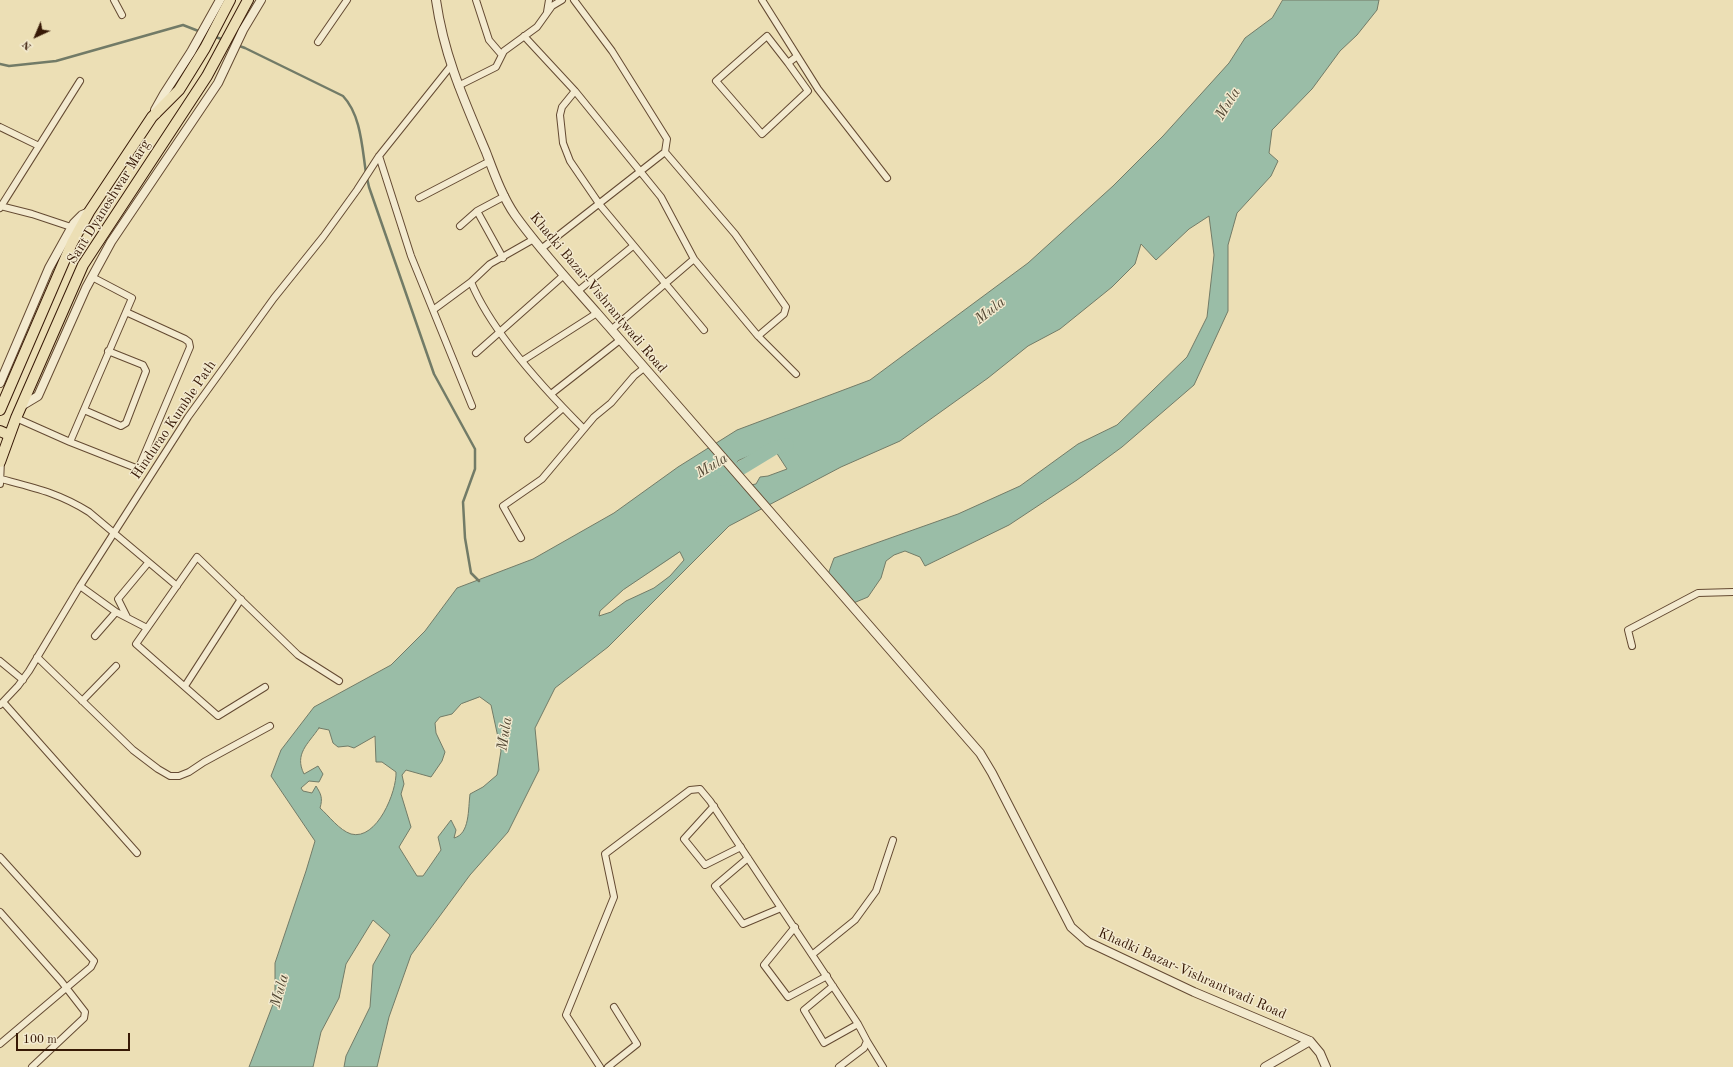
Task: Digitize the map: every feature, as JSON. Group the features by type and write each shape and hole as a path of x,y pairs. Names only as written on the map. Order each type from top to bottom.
{"main road":[{"path":"215,17 230,0"},
{"path":"238,27 248,0"},
{"name":"Sant Dyaneshwar Marg","path":"0,410 72,243 89,212 152,117 179,90 205,48 215,17"},
{"name":"Sant Dyaneshwar Marg","path":"1,460 5,433 23,405 83,265 207,76 219,53 238,27"}],"street":[{"path":"114,0 122,15"},
{"path":"156,114 155,110 164,94 198,39 215,17 220,0"},
{"path":"23,405 38,396 92,277 111,242 218,83 230,58 238,27 262,0"},
{"path":"318,42 347,0"},
{"name":"Khadki Bazar-Vishrantwadi Road","path":"436,0 439,24 450,67 490,162 514,214 564,276 980,754 992,773 1066,920 1078,934 1088,942 1194,992 1310,1041"},
{"path":"476,0 488,40 501,54"},
{"path":"547,14 548,0"},
{"path":"458,86 492,71 500,61 501,54 537,27 552,6 562,0"},
{"path":"542,249 642,172 664,152 667,139 612,51 574,0"},
{"path":"762,0 818,89 887,178"},
{"path":"524,36 574,91 642,172 661,197 694,259 758,336 796,374"},
{"path":"766,36 788,63 808,91 762,134 716,81 766,36"},
{"path":"788,63 796,56"},
{"name":"Hindurao Kumble Path","path":"2,704 22,680 37,657 80,586 188,417 274,298 357,190 378,156 450,67"},
{"path":"71,227 32,214 0,207 80,81"},
{"path":"574,91 562,107 560,115 563,143 570,161 600,205 664,284 704,330"},
{"path":"0,127 39,146"},
{"path":"664,152 735,234 786,307 784,314 758,336"},
{"path":"378,156 411,256 472,406"},
{"path":"419,198 490,162"},
{"path":"460,226 477,210 505,196"},
{"path":"477,210 503,258"},
{"path":"0,383 49,268 77,218 89,212"},
{"path":"433,310 471,282 490,264 503,258 534,239"},
{"path":"578,291 633,246"},
{"path":"611,330 694,259"},
{"path":"476,353 501,333 564,276"},
{"path":"70,442 132,298 92,277"},
{"path":"471,282 477,298 522,361 550,394 584,429"},
{"path":"16,418 70,442 136,468 141,465 190,347 189,342 185,339 126,312"},
{"path":"522,361 596,313"},
{"path":"550,394 620,340"},
{"path":"84,410 121,426 126,423 146,371 143,365 108,351"},
{"path":"521,538 503,506 542,479 594,417 611,403 634,376 644,368"},
{"path":"528,439 564,408"},
{"path":"1,460 1,481 60,495 89,512 113,534 177,586"},
{"path":"265,687 218,716 136,644 197,557 298,655 339,681"},
{"path":"127,617 118,599 148,563"},
{"path":"80,586 116,612 147,628"},
{"path":"1632,646 1628,630 1698,593 1733,592"},
{"path":"185,686 242,599"},
{"path":"95,636 116,612"},
{"path":"37,657 133,750 158,770 170,776 179,776 189,772 204,762 270,726"},
{"path":"0,661 22,680"},
{"path":"82,701 116,666"},
{"path":"2,704 137,853"},
{"path":"600,1067 566,1015 614,897 605,854 690,790 700,789 714,806 812,954 858,1024 883,1067"},
{"path":"714,806 684,839 705,865 741,847"},
{"path":"812,954 855,920 876,891 893,840"},
{"path":"0,857 93,957 94,964 0,1044"},
{"path":"748,858 715,886 743,924 781,908"},
{"path":"0,912 66,988 84,1012 85,1017 32,1067"},
{"path":"794,927 764,965 788,997 826,976"},
{"path":"833,986 804,1010 824,1043 858,1024"},
{"path":"608,1067 637,1044 614,1007"},
{"path":"839,1067 864,1048 867,1041"},
{"path":"1265,1067 1310,1041 1320,1053 1326,1067"}],"water":[{"path":"1283,0 1379,0 1377,10 1357,35 1340,51 1312,89 1272,130 1269,153 1278,161 1271,176 1237,213 1228,245 1228,311 1194,385 1122,447 1077,480 1009,525 925,566 920,557 905,551 894,555 886,561 881,578 868,597 851,604 827,577 834,558 958,514 1020,486 1078,444 1117,425 1187,357 1207,317 1214,255 1209,216 1189,229 1156,260 1141,244 1135,264 1112,287 1060,329 1028,346 988,378 900,441 841,467 729,526 608,647 555,688 535,728 539,770 508,832 470,875 411,955 389,1017 377,1067 344,1067 346,1056 370,1007 373,965 390,935 373,920 346,964 339,998 321,1032 313,1067 249,1067 275,999 275,963 315,841 271,776 281,750 314,707 391,665 425,631 457,588 533,559 614,513 678,467 737,430 870,380 1028,263 1113,186 1163,136 1229,63 1245,38 1272,18","holes":["761,451 776,452 787,469 768,476 760,477 756,484 745,486 732,473 738,461","680,552 684,560 670,576 654,588 626,601 611,612 599,616 600,611 623,590","480,697 491,705 501,751 497,775 483,787 470,794 466,826 463,832 454,838 456,830 451,820 438,837 441,850 423,876 417,876 399,847 411,827 401,794 404,784 402,775 406,770 431,777 442,761 445,752 436,733 435,723 440,717 452,714 461,704","319,728 329,730 333,743 338,747 348,746 354,748 375,736 376,762 382,762 396,772 393,791 384,813 369,830 360,834 351,834 347,832 338,826 320,808 321,796 316,786 312,793 303,791 301,788 309,781 319,782 323,774 318,766 304,774 301,767 301,755"]}],"waterway":[{"path":"0,64 9,66 56,61 183,25 201,32"},
{"path":"213,36 224,40"},
{"path":"228,42 245,48 343,96 354,112 360,132 366,173"},
{"path":"367,178 434,374 475,449 475,469 463,502 465,538 471,573 479,581"},
{"name":"Mula","path":"723,479 774,448 787,445"}]}
